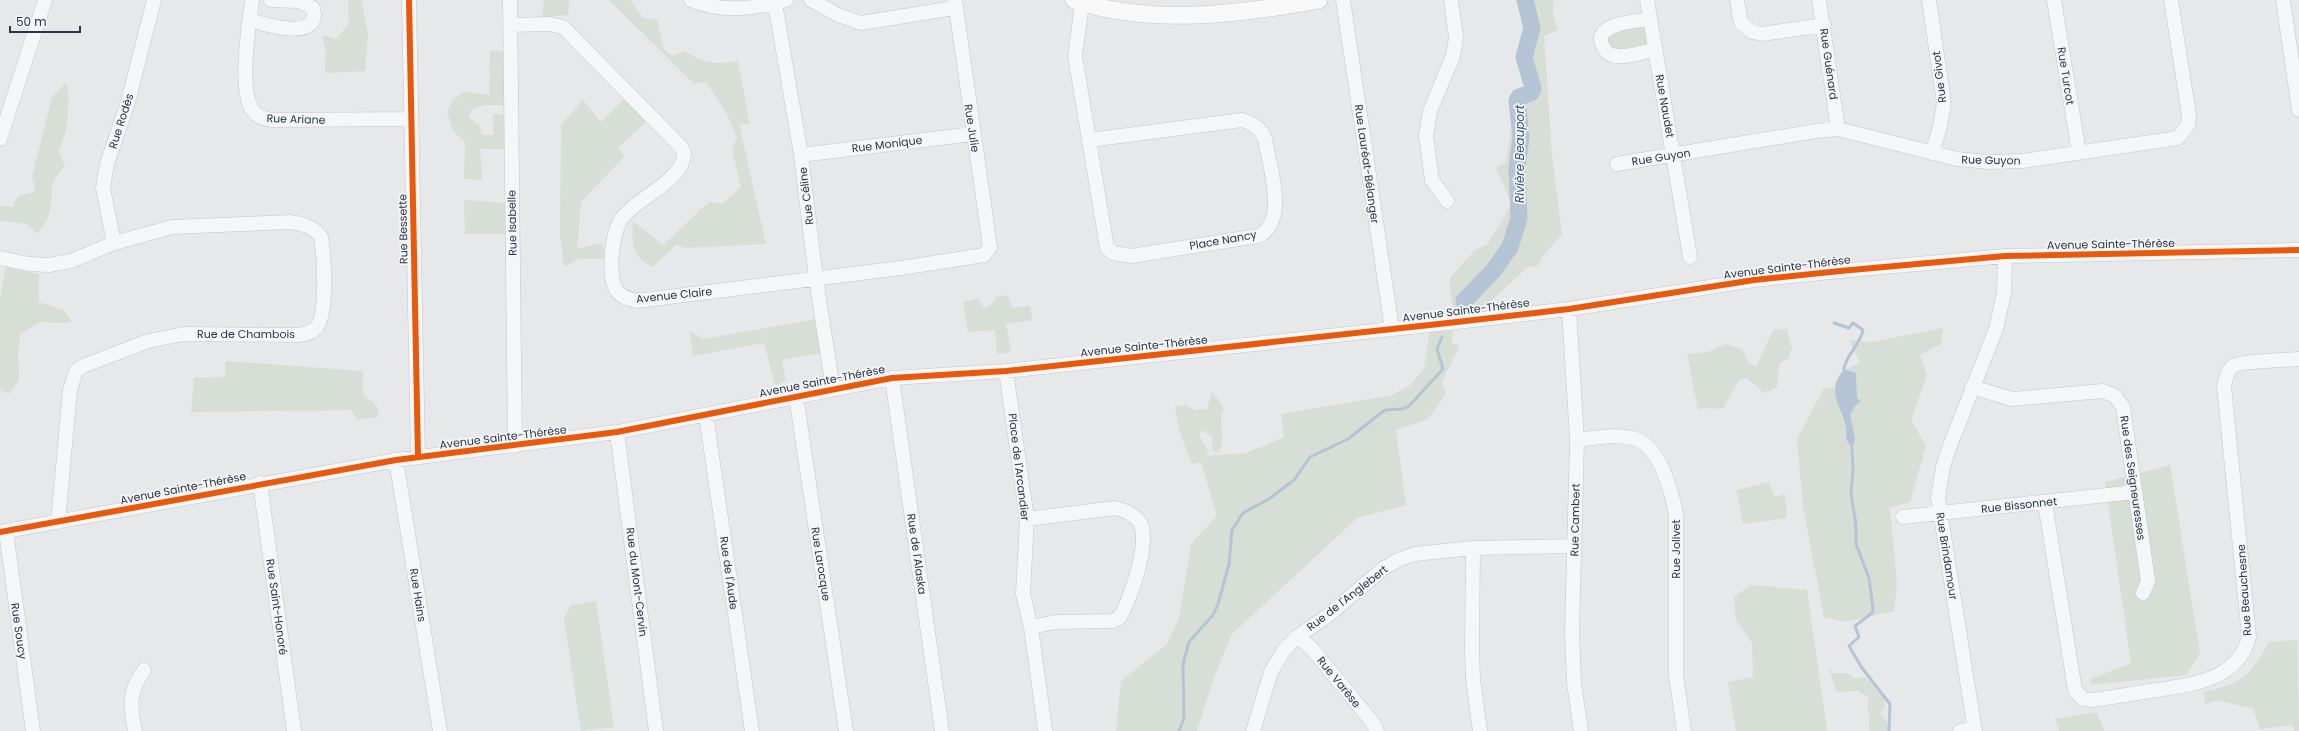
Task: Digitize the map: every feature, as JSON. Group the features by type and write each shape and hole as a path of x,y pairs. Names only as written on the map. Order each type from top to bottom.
{"main road":[{"path":"1078,1 1113,11 1156,15 1270,8 1319,0"}],"street":[{"path":"0,139 45,0"},
{"name":"Rue Rodès","path":"114,243 103,188 107,164 128,102 154,0"},
{"name":"Rue Ariane","path":"252,0 247,38 246,93 252,110 258,117 272,120 411,119"},
{"path":"250,20 280,28 306,27 312,24 315,16 313,8 306,4 271,0"},
{"name":"Rue Bessette","path":"409,0 418,457"},
{"name":"Rue Isabelle","path":"510,0 515,446"},
{"path":"692,0 707,6 723,9 741,9 781,2"},
{"path":"811,0 838,16 861,23 954,4"},
{"name":"Rue Lauréat-Bélanger","path":"1343,0 1392,329"},
{"path":"1447,201 1432,180 1426,136 1430,111 1453,56 1456,31 1452,0"},
{"name":"Rue Naudet","path":"1647,0 1690,257"},
{"path":"1736,0 1741,23 1752,32 1762,34 1824,25"},
{"name":"Rue Guénard","path":"1819,0 1824,25 1838,129"},
{"name":"Rue Givot","path":"1929,0 1944,103 1940,127 1932,153"},
{"name":"Rue Turcot","path":"2054,0 2078,153"},
{"name":"Rue Guyon","path":"1617,164 1816,131 1838,129 1957,159 1989,162 2023,161 2178,138 2188,125 2189,115 2171,0"},
{"path":"2283,0 2299,110"},
{"name":"Place Nancy","path":"1078,1 1075,56 1107,248 1113,253 1131,256 1258,236 1266,232 1270,226 1276,206 1265,139 1262,131 1250,122 1242,120 1090,140"},
{"name":"Rue Céline","path":"781,2 816,279 833,389"},
{"name":"Rue Julie","path":"954,4 990,247 984,255"},
{"path":"1650,19 1609,28 1603,33 1601,42 1605,51 1612,55 1623,56 1655,49"},
{"name":"Avenue Claire","path":"510,25 550,24 563,27 681,147 684,153 684,160 681,167 623,217 618,225 613,244 612,270 617,291 624,298 637,301 816,279 984,255"},
{"name":"Rue Monique","path":"801,155 973,134"},
{"name":"Rue de Chambois","path":"0,258 28,264 49,265 71,261 114,243 172,227 290,222 306,225 316,230 321,237 323,311 317,327 311,332 299,335 184,334 148,341 83,366 76,371 70,390 58,522"},
{"name":"Avenue Sainte-Thérèse","path":"3,531 58,522 260,483 396,460 617,432 892,378 1006,371 1392,329 1569,309 1754,280 2005,256 2299,250"},
{"name":"Rue Brindamour","path":"1960,731 1974,730 1938,498 1943,467 1972,388 1996,329 2001,310 2005,256"},
{"name":"Rue Cambert","path":"1569,309 1577,440 1572,632 1574,683 1581,731"},
{"name":"Rue Beauchesne","path":"2045,503 2075,690 2083,699 2093,700 2201,683 2223,673 2246,650 2249,637 2224,386 2226,376 2231,369 2240,364 2299,358"},
{"name":"Place de l'Arcandier","path":"1006,371 1027,519 1023,594 1031,627 1045,730"},
{"name":"Rue de l'Alaska","path":"892,378 942,731"},
{"name":"Rue des Seigneuresses","path":"1972,388 2012,399 2103,391 2115,396 2123,407 2148,581 2143,593"},
{"name":"Rue Larocque","path":"796,396 846,731"},
{"name":"Rue de l'Aude","path":"706,415 752,731"},
{"name":"Rue du Mont-Cervin","path":"617,432 656,731"},
{"name":"Rue Jolivet","path":"1577,440 1614,437 1635,439 1649,446 1658,461 1673,500 1676,515 1676,675 1684,731"},
{"name":"Rue Hains","path":"396,460 440,731"},
{"name":"Rue Saint-Honoré","path":"260,483 294,731"},
{"name":"Rue Bissonnet","path":"1903,517 2045,503 2135,492"},
{"path":"1027,519 1115,508 1124,510 1140,521 1143,532 1142,549 1134,582 1119,618 1112,621 1056,622 1031,627"},
{"name":"Rue Soucy","path":"3,531 33,731"},
{"name":"Rue de l'Anglebert","path":"1253,731 1270,672 1284,650 1298,636 1326,617 1384,568 1398,560 1415,554 1473,548 1575,546"},
{"path":"1473,548 1473,679 1480,731"},
{"name":"Rue Varèse","path":"1298,636 1312,649 1373,723 1377,731"},
{"path":"134,731 131,696 134,684 144,670"}],"shaded area":[{"path":"348,0 361,0 368,34 365,71 325,73 326,52 322,35 336,39 349,24"},
{"path":"544,0 569,0 568,15 542,17"},
{"path":"609,0 630,0 643,18 657,20 664,50 672,56 684,51 704,61 722,63 738,61 750,125 739,123 766,244 686,248 676,245 653,267 645,263 636,253 632,236 633,221 663,245 710,201 722,204 741,187 732,148 737,138 727,114 706,82 694,84"},
{"path":"1521,0 1554,0 1553,15 1558,30 1544,36 1552,155 1562,234 1542,257 1538,266 1526,268 1486,306 1453,310 1449,279 1475,250 1487,245 1512,204 1496,168 1506,162 1515,102 1528,81 1519,56 1525,23"},
{"path":"1650,19 1655,49 1612,55 1603,33"},
{"path":"490,51 505,51 507,105 485,105 471,110 469,117 479,125 482,135 493,135 493,114 506,115 505,149 480,149 482,180 464,179 465,142 453,131 447,112 452,101 464,92 489,95"},
{"path":"66,83 69,99 66,131 59,151 65,167 55,180 52,189 52,200 49,214 38,234 27,224 0,221 0,206 13,207 18,196 35,192 32,176 52,97"},
{"path":"625,98 647,121 619,147 624,157 581,202 577,249 602,243 605,259 579,259 564,267 560,236 561,125 583,100 601,122"},
{"path":"464,200 508,203 506,234 465,234"},
{"path":"6,267 39,274 39,302 63,310 72,321 62,323 39,323 32,326 20,335 18,353 19,380 9,394 0,390 0,298"},
{"path":"1008,295 1012,308 1030,306 1032,320 1006,324 1011,352 997,354 995,330 968,332 963,302 978,298 984,308 990,306 997,297"},
{"path":"817,319 822,353 782,360 786,381 775,385 764,343 693,356 690,331 703,339"},
{"path":"1943,328 1941,344 1920,355 1927,375 1911,420 1926,446 1910,502 1890,508 1897,584 1894,611 1845,622 1824,617 1803,507 1797,439 1824,388 1834,387 1841,373 1860,363 1849,340 1871,342"},
{"path":"1453,329 1452,344 1460,345 1442,382 1446,394 1428,419 1396,430 1406,505 1357,518 1232,634 1214,677 1197,731 1116,731 1121,681 1167,644 1179,618 1191,544 1217,516 1201,462 1192,464 1180,433 1175,407 1185,405 1195,410 1207,409 1212,391 1224,408 1221,419 1222,440 1219,453 1212,450 1212,436 1201,430 1200,438 1209,451 1206,456 1246,453 1284,437 1281,414 1392,395 1409,386 1424,369 1430,330"},
{"path":"1787,329 1792,348 1789,358 1779,364 1777,387 1764,393 1747,378 1739,380 1723,408 1710,409 1705,407 1698,410 1687,354 1708,352 1726,344 1742,349 1749,363 1756,367 1773,330"},
{"path":"225,361 363,371 363,394 378,408 378,417 357,420 351,410 191,412 194,378 225,377"},
{"path":"2170,465 2200,653 2186,675 2091,685 2091,679 2131,663 2105,482"},
{"path":"1769,482 1775,497 1785,494 1787,518 1743,524 1736,490"},
{"path":"1751,585 1807,590 1827,731 1736,731 1728,682 1753,677 1752,643 1736,620 1734,597"},
{"path":"596,601 614,727 581,731 564,619 571,605"},
{"path":"2297,640 2299,731 2294,731 2293,725 2260,729 2253,709 2217,700 2205,704 2204,692 2228,685 2244,677 2256,663 2269,642"},
{"path":"1829,666 1833,673 1847,673 1855,679 1866,677 1885,700 1884,709 1880,712 1890,728 1889,731 1869,731 1870,718 1867,707 1869,697 1858,691 1836,692"},
{"path":"2096,712 2105,731 2059,731 2055,719"}],"water":[{"path":"1844,369 1856,373 1857,398 1861,401 1855,406 1850,414 1855,439 1852,448 1846,439 1845,420 1838,405 1835,389 1838,379"}],"waterway":[{"name":"Rivière Beauport","path":"1464,301 1493,271 1510,247 1519,218 1517,168 1521,137 1517,101 1519,97 1531,93 1533,88 1524,57 1532,28 1525,0"},
{"path":"1834,323 1849,328 1853,323 1863,330 1859,340 1847,359 1844,369"},
{"name":"Rivière Beauport","path":"1179,731 1184,718 1183,664 1189,642 1213,615 1218,604 1229,564 1232,530 1243,513 1269,499 1294,480 1310,457 1348,439 1385,410 1402,409 1409,406 1443,369 1437,349 1442,337"},
{"path":"1852,448 1853,470 1851,493 1856,525 1856,544 1869,578 1873,609 1872,613 1855,626 1859,637 1849,646 1862,668 1890,704 1889,731"}],"cycle path":[{"path":"409,0 418,457"},
{"path":"0,532 396,460 617,432 892,378 1006,371 1448,323 1569,309 1754,280 1840,271 2005,256 2299,250"}]}
